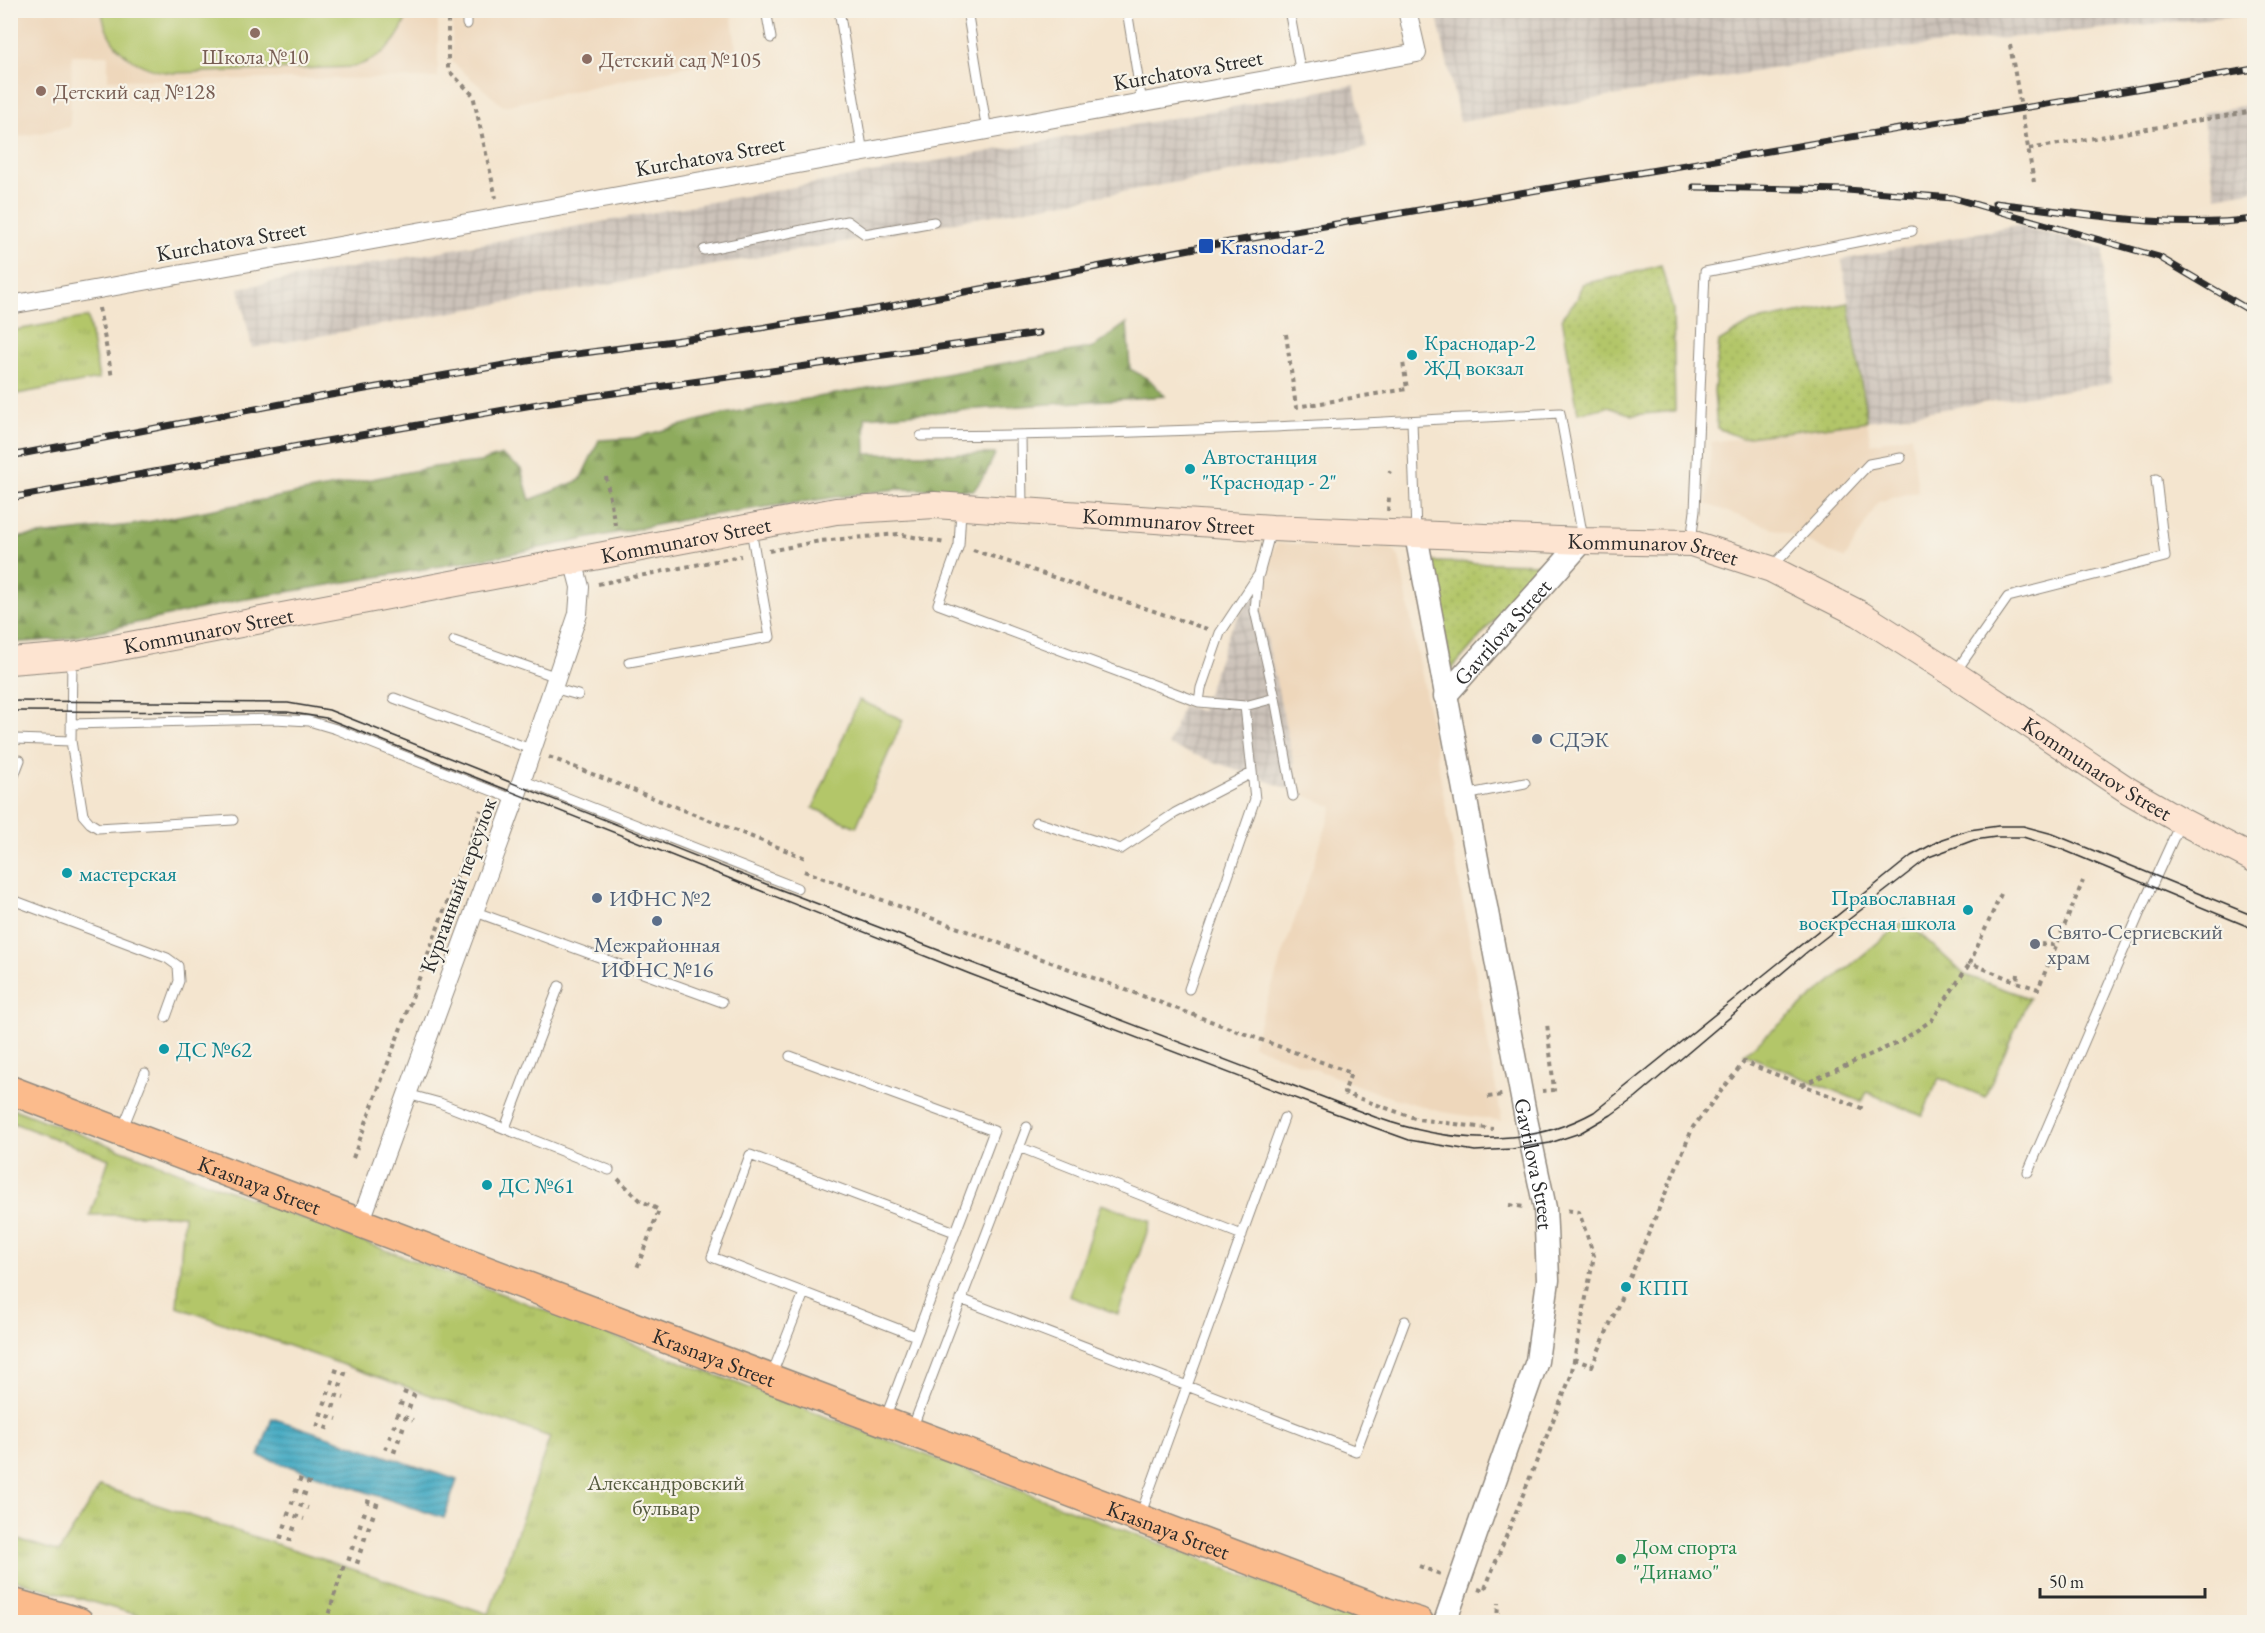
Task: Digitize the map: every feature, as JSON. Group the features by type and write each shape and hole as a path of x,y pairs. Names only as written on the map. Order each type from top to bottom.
{"main road":[{"name":"Kommunarov Street","path":"10,661 72,656 836,511 935,506 1272,528 1583,541 1690,543 1771,569 1860,614 2129,791 2181,822 2254,859"},
{"name":"Krasnaya Street","path":"10,1090 1419,1623"},
{"path":"10,1602 79,1623"}],"street":[{"name":"Kurchatova Street","path":"10,305 1417,52 1407,10"},
{"name":"Gavrilova Street","path":"1416,535 1526,1119 1545,1208 1548,1280 1537,1361 1445,1623"},
{"name":"Gavrilova Street","path":"1446,696 1583,541"},
{"name":"Курганный переулок","path":"360,1223 522,780 538,752 555,682 578,614 580,587 573,560"}],"lane":[{"path":"467,10 467,24"},
{"path":"766,10 771,38"},
{"path":"839,10 863,153"},
{"path":"967,10 987,130"},
{"path":"1127,10 1142,103"},
{"path":"1289,10 1301,74"},
{"path":"704,249 847,221 865,234 934,222"},
{"path":"1690,543 1695,511 1706,272 1912,231"},
{"path":"921,436 1022,435 1560,414 1583,541"},
{"path":"1412,421 1416,535"},
{"path":"1021,510 1022,435"},
{"path":"1771,569 1869,464 1901,458"},
{"path":"1954,674 2008,597 2165,557 2156,479"},
{"path":"961,507 959,545 938,604 1199,702 1245,706 1275,698"},
{"path":"629,662 770,637 750,527"},
{"path":"1272,528 1259,574 1255,611 1275,698 1293,796"},
{"path":"1199,702 1201,688 1220,633 1259,574"},
{"path":"454,641 555,682 578,695"},
{"path":"72,656 71,741 83,815 90,823 98,828 233,820"},
{"path":"394,698 538,752"},
{"path":"1189,988 1255,799 1245,706"},
{"path":"71,724 275,719 309,721 336,729 515,800"},
{"path":"15,739 71,741"},
{"path":"10,786 20,760"},
{"path":"1036,822 1121,849 1175,813 1252,773"},
{"path":"522,780 797,888"},
{"path":"1465,795 1525,783"},
{"path":"2028,1172 2151,886 2181,822"},
{"path":"10,899 167,958 178,966 179,981 166,1017"},
{"path":"473,911 722,1002"},
{"path":"505,1128 559,986"},
{"path":"790,1056 994,1131 884,1421"},
{"path":"122,1132 145,1073"},
{"path":"408,1094 440,1102 609,1170"},
{"path":"1139,1518 1284,1118"},
{"path":"911,1432 1027,1127"},
{"path":"1019,1148 1242,1235"},
{"path":"916,1336 712,1257 750,1155 955,1232"},
{"path":"770,1378 804,1293"},
{"path":"961,1299 1356,1451 1406,1321"}],"path":[{"path":"448,10 448,70 472,95 501,217"},
{"path":"2010,45 2034,182"},
{"path":"2029,149 2254,111"},
{"path":"96,290 112,377"},
{"path":"1286,334 1296,407 1407,389 1403,362"},
{"path":"606,477 615,525"},
{"path":"580,587 820,541 898,534 959,545 1220,633"},
{"path":"538,752 808,859"},
{"path":"353,1158 481,810"},
{"path":"804,871 1351,1073 1344,1093 1417,1119 1493,1129"},
{"path":"1970,963 2038,989 2083,881"},
{"path":"1802,1085 1901,1041 1932,1020 1970,963 2001,894"},
{"path":"2041,944 2053,945 2061,933"},
{"path":"2017,982 2018,974"},
{"path":"1630,1278 1693,1127 1744,1062 1864,1109"},
{"path":"609,1170 640,1200 659,1210 637,1268"},
{"path":"1484,1591 1571,1376 1594,1256 1579,1212"},
{"path":"1574,1359 1592,1366 1623,1296"},
{"path":"334,1370 351,1376"},
{"path":"330,1381 347,1387"},
{"path":"326,1392 344,1398"},
{"path":"403,1392 420,1398"},
{"path":"323,1402 340,1408"},
{"path":"399,1403 416,1409"},
{"path":"319,1413 337,1419"},
{"path":"395,1414 412,1420"},
{"path":"316,1424 333,1430"},
{"path":"392,1425 409,1431"},
{"path":"388,1436 405,1442"},
{"path":"384,1447 401,1453"},
{"path":"298,1479 315,1485"},
{"path":"294,1490 311,1496"},
{"path":"366,1501 383,1507"},
{"path":"290,1502 308,1508"},
{"path":"286,1513 304,1519"},
{"path":"362,1513 379,1518"},
{"path":"358,1524 375,1530"},
{"path":"283,1525 300,1531"},
{"path":"354,1535 371,1541"},
{"path":"279,1536 296,1542"},
{"path":"350,1547 367,1553"},
{"path":"347,1558 364,1564"},
{"path":"326,1623 344,1565"},
{"path":"1497,1623 1498,1603"}],"shaded area":[{"name":"Детский сад №105","path":"452,10 731,11 737,55 503,106 452,62"},
{"path":"2254,10 2254,14 1882,50 1460,122 1436,11"},
{"name":"Школа №10","path":"11,11 438,11 438,78 108,80 108,55 72,55 70,127 11,138"},
{"path":"1354,85 1367,148 252,348 239,288"},
{"path":"2254,104 2254,190 2216,197 2202,113"},
{"path":"2017,225 2104,249 2103,287 2111,383 1867,421 1842,260"},
{"path":"1867,421 1871,444 1911,435 1918,491 1878,502 1845,559 1800,538 1706,504 1711,442"},
{"path":"1276,543 1392,548 1399,557 1502,1121 1442,1112 1380,1094 1252,1045 1333,807 1300,793 1260,607 1263,578"},
{"path":"1263,578 1260,607 1300,793 1168,745 1183,705 1201,711 1229,632"}],"green space":[{"name":"Школа №10","path":"102,10 408,11 401,31 389,47 373,59 353,67 174,73 149,68 126,55 110,36"},
{"path":"1661,265 1673,310 1675,411 1633,415 1608,407 1578,413 1562,317 1577,299 1582,284"},
{"path":"1849,303 1867,421 1741,438 1717,428 1714,391 1719,342 1752,322"},
{"path":"88,317 99,379 11,395 11,331"},
{"path":"1127,323 1130,369 1150,380 1165,396 865,417 866,454 995,454 974,490 895,489 696,517 500,556 240,600 64,639 11,643 11,538 131,525 434,467 480,462 502,455 521,469 530,500 580,480 599,440 634,438 719,415 1094,347"},
{"path":"1433,562 1543,564 1451,670"},
{"path":"859,700 903,720 856,827 813,808"},
{"path":"1905,920 1965,975 2029,998 1985,1097 1939,1078 1922,1116 1867,1092 1862,1102 1744,1054"},
{"name":"Александровский бульвар","path":"11,1108 1367,1622 162,1622 11,1579 11,1537 59,1552 100,1486 489,1614 550,1437 177,1307 184,1215 90,1215 109,1159 11,1122"},
{"path":"1101,1204 1151,1221 1118,1314 1069,1296"}],"water":[{"path":"272,1418 457,1480 444,1518 259,1456"}],"tram line":[{"path":"10,701 288,703 329,710 771,886 1375,1117 1402,1126 1457,1136 1513,1137 1568,1124 1594,1112 1911,856 1942,839 1969,830 1998,826 2023,826 2053,834 2254,916"},
{"path":"10,711 287,712 326,718 970,974 1326,1110 1409,1140 1475,1151 1512,1149 1550,1143 1580,1133 1611,1115 1636,1097 1807,952 1929,857 1974,840 2023,837 2061,849 2254,929"}],"railway":[{"path":"10,456 302,400 539,359 718,335 876,309 1206,246 2254,69"},
{"path":"1694,187 1847,190 1953,198 2159,257 2254,313"},
{"path":"1995,203 2124,219 2189,223 2254,219"},
{"path":"10,498 544,403 1039,333"}],"place":[{"name":"Школа №10","path":"255,33"},
{"name":"Детский сад №105","path":"587,59"},
{"name":"Детский сад №128","path":"41,91"},
{"name":"Krasnodar-2","path":"1206,246"},
{"name":"Краснодар-2 ЖД вокзал","path":"1412,355"},
{"name":"Автостанция \"Краснодар - 2\"","path":"1190,469"},
{"name":"СДЭК","path":"1537,739"},
{"name":"мастерская","path":"67,873"},
{"name":"ИФНС №2","path":"597,898"},
{"name":"Православная воскресная школа","path":"1968,910"},
{"name":"Межрайонная ИФНС №16","path":"657,921"},
{"name":"Свято-Сергиевский храм","path":"2035,944"},
{"name":"ДС №62","path":"164,1049"},
{"name":"ДС №61","path":"487,1185"},
{"name":"КПП","path":"1626,1287"},
{"name":"Дом спорта \"Динамо\"","path":"1621,1559"}]}
